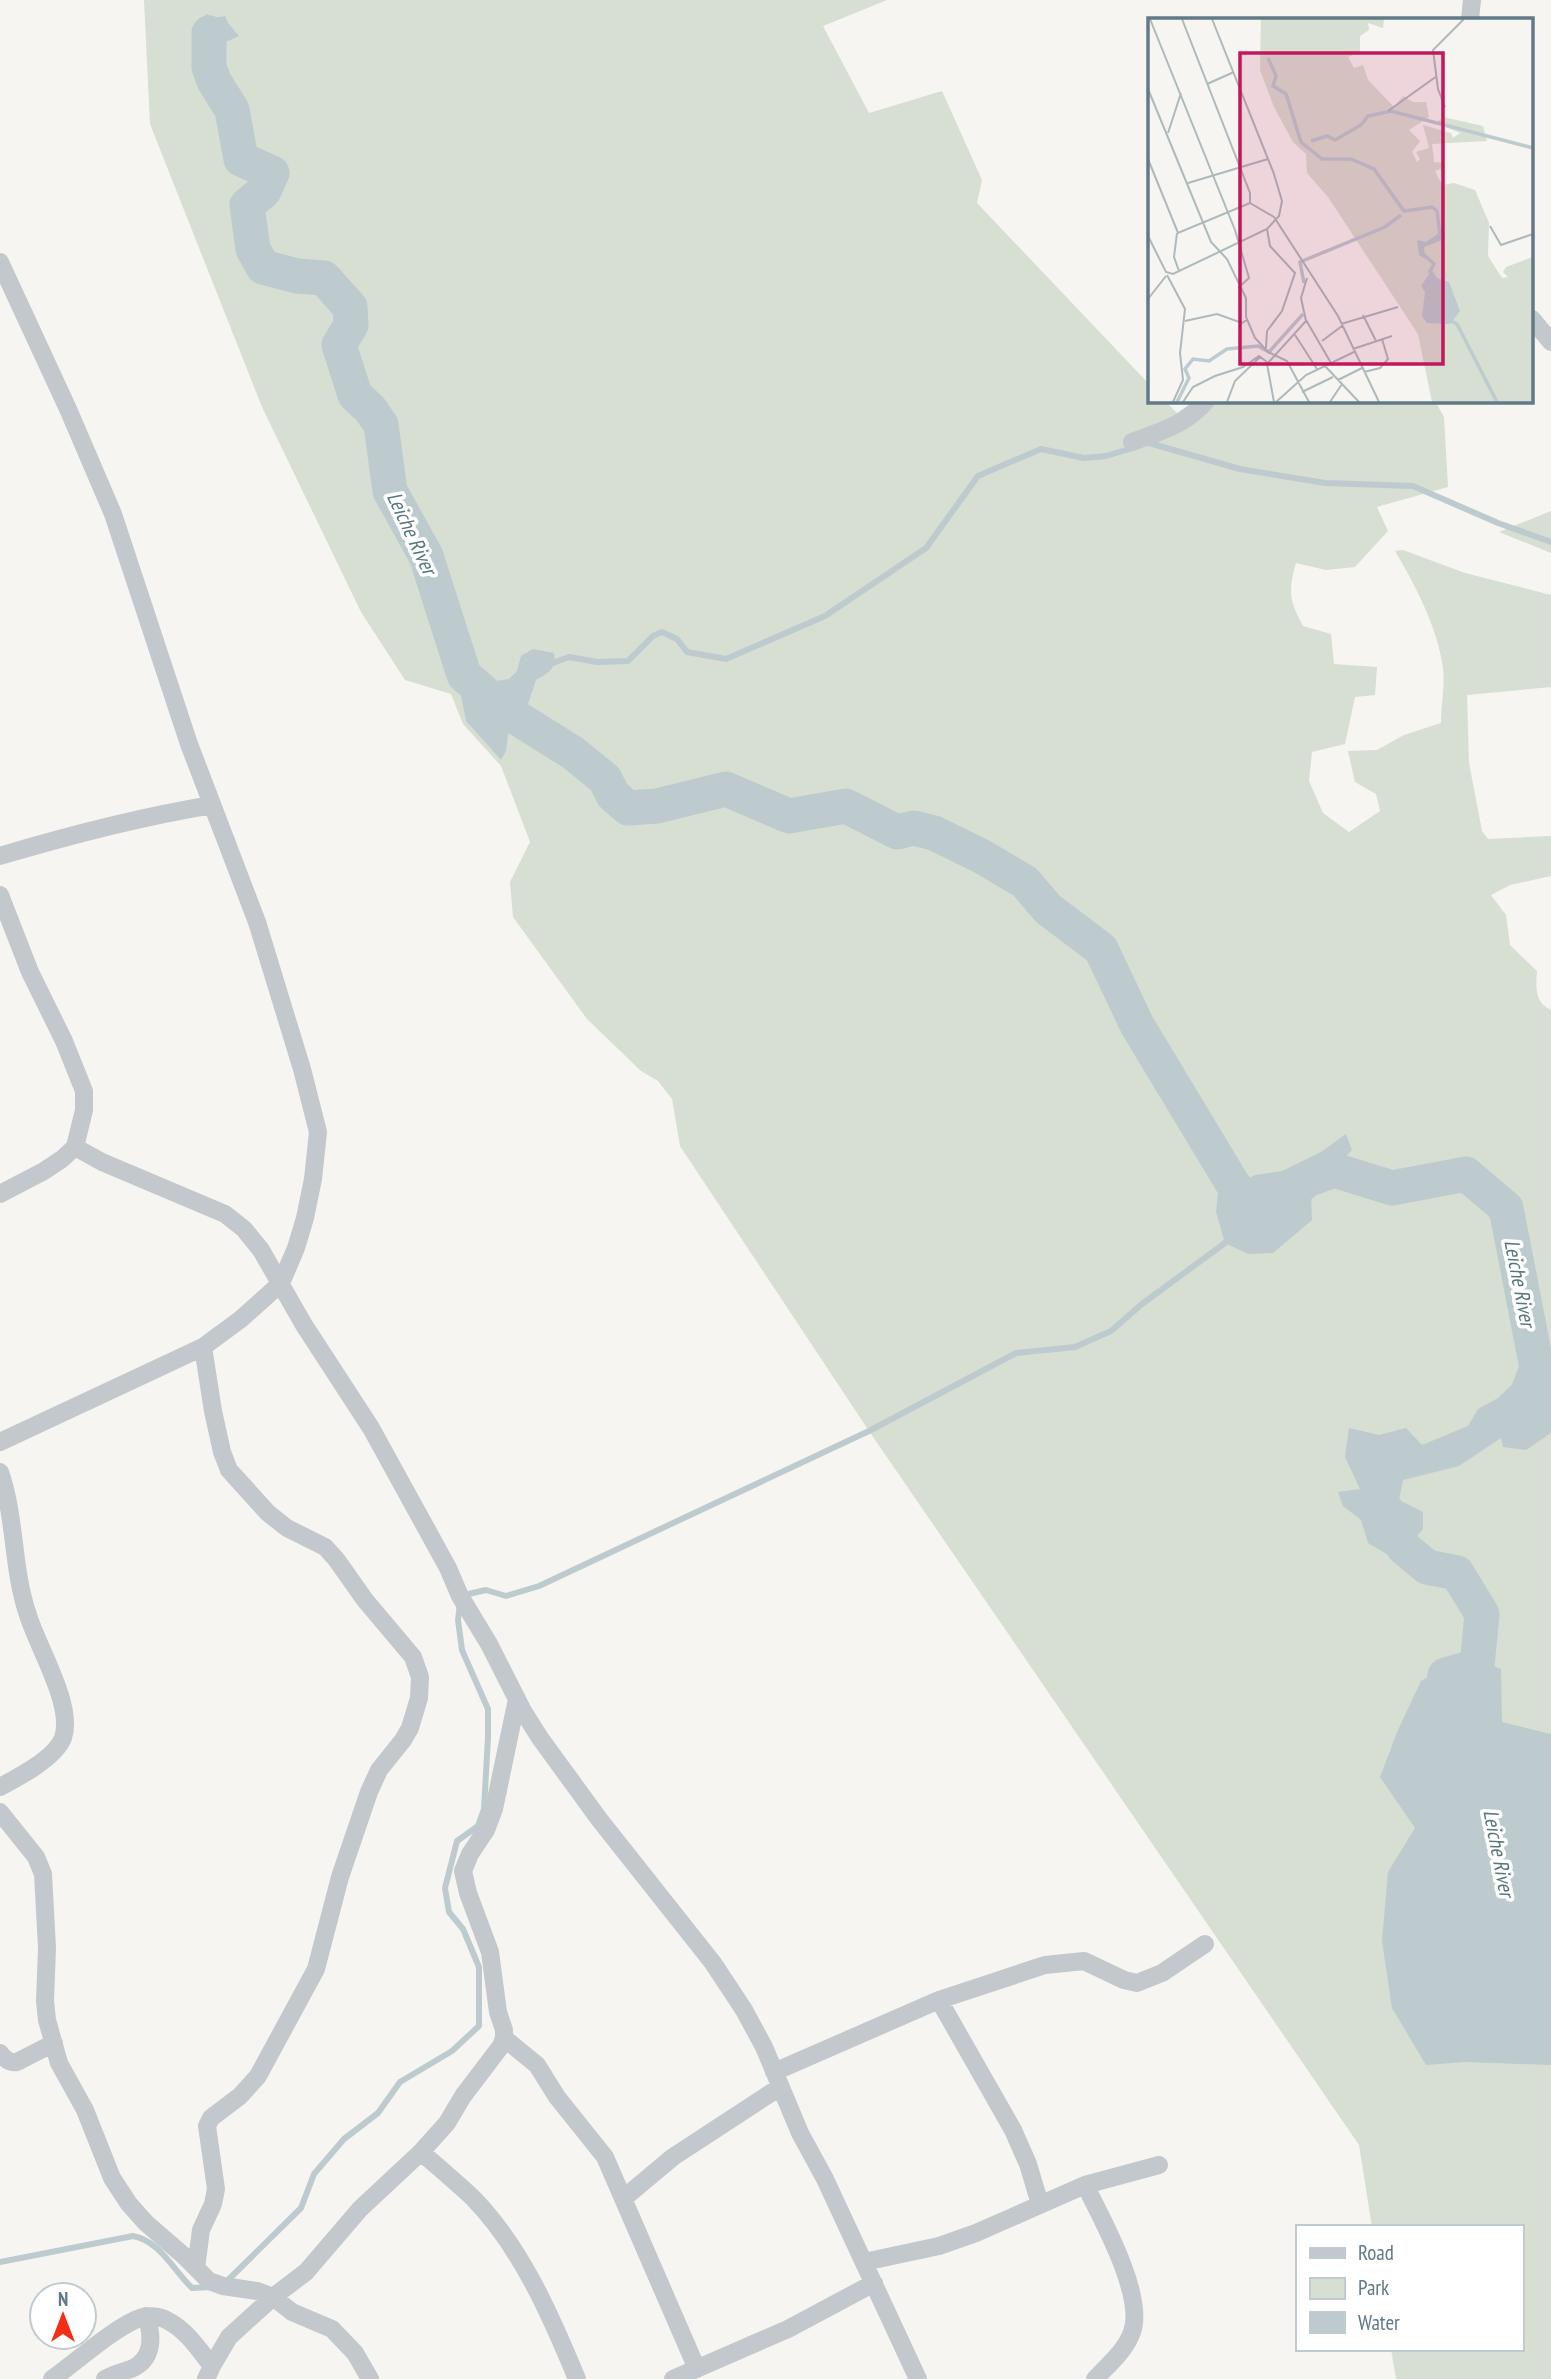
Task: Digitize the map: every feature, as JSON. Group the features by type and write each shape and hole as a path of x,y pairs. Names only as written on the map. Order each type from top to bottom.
{"street":[{"path":"1470,18 1472,0"},
{"path":"0,262 63,397 113,514 145,607 163,671 241,878 274,977 318,1132 313,1179 305,1217 296,1248 281,1283 241,1319 203,1347 0,1442"},
{"path":"1534,321 1551,342"},
{"path":"1132,442 1182,422 1195,414 1205,402"},
{"path":"0,856 147,817 212,805"},
{"path":"0,895 30,972 64,1041 84,1091 84,1110 75,1147 53,1165 0,1194"},
{"path":"75,1147 102,1162 225,1214 244,1229 261,1250 304,1325 371,1428 449,1568 460,1596 489,1644 517,1699 563,1773 713,1963 744,2010 764,2047 800,2133 825,2179 918,2379"},
{"path":"196,2267 201,2230 213,2204 216,2189 208,2126 211,2118 240,2095 258,2076 316,1969 334,1897 369,1791 379,1770 410,1728 419,1698 420,1677 413,1657 325,1547 287,1528 268,1513 229,1470 213,1411 203,1347"},
{"path":"0,1472 8,1502 27,1615 61,1700 64,1717 64,1735 58,1749 0,1787"},
{"path":"209,2372 229,2337 273,2297 306,2272 360,2209 421,2152 446,2123 501,2046 504,2038 490,1952 468,1893 463,1871 470,1854 486,1830 494,1809 517,1699"},
{"path":"0,1812 36,1857 43,1874 47,1948 45,2001 54,2043 59,2063 85,2110 112,2178 123,2195 146,2223 209,2281 273,2297 292,2312 332,2329 355,2353 370,2379"},
{"path":"624,2199 673,2157 777,2080 845,2039 939,2000 1045,1965 1084,1961 1124,1980 1137,1983 1162,1973 1206,1944"},
{"path":"939,2000 1013,2130 1028,2164 1040,2204"},
{"path":"504,2038 537,2065 557,2097 605,2157 697,2369"},
{"path":"0,2053 12,2063 18,2062 54,2043"},
{"path":"421,2152 474,2199 518,2257 577,2379"},
{"path":"864,2262 939,2246 976,2233 1085,2185 1159,2165"},
{"path":"1085,2185 1108,2231 1128,2282 1135,2317 1129,2340 1095,2379"},
{"path":"673,2379 788,2329 874,2283"},
{"path":"52,2379 130,2322 146,2316 159,2317 170,2322 194,2344 209,2372"},
{"path":"105,2379 141,2364 147,2355 152,2336 146,2316"}],"green space":[{"path":"144,0 887,0 823,26 869,113 942,91 982,180 977,203 1148,383 1148,402 1166,402 1177,413 1193,402 1436,402 1444,417 1448,487 1377,507 1388,531 1355,567 1326,570 1296,563 1291,595 1303,626 1331,634 1334,664 1377,667 1375,695 1355,697 1345,744 1312,752 1309,781 1323,813 1349,832 1380,811 1376,794 1355,782 1348,751 1377,750 1404,735 1441,723 1443,675 1436,638 1425,607 1395,551 1403,550 1465,573 1551,595 1551,687 1467,695 1469,763 1482,831 1488,839 1551,836 1551,876 1510,885 1491,895 1506,915 1510,945 1537,971 1539,999 1551,1010 1551,2379 1396,2379 1391,2351 1523,2351 1523,2225 1372,2225 1359,2145 869,1431 680,1146 672,1099 658,1081 641,1071 587,1019 513,917 510,882 530,842 501,766 463,724 451,694 405,680 361,612 262,407 150,124"},
{"path":"1551,511 1551,553 1499,532"}],"water":[{"path":"206,14 215,18 225,16 239,36 220,41 218,45 200,53 194,38"},
{"path":"533,649 554,653 553,667 536,680 523,719 509,727 506,751 501,760 466,721 453,654 463,651 477,674 490,682 509,679 517,671 521,656"},
{"path":"1346,1134 1352,1150 1311,1194 1312,1220 1273,1253 1248,1254 1225,1243 1216,1212 1218,1193 1255,1175 1282,1171 1321,1152"},
{"path":"1551,1366 1551,1433 1526,1450 1503,1447 1501,1438 1459,1466 1403,1480 1399,1500 1423,1512 1423,1529 1409,1546 1414,1570 1368,1543 1361,1520 1343,1506 1338,1492 1360,1489 1345,1457 1349,1428 1379,1435 1406,1428 1422,1445 1468,1426 1478,1409 1498,1398 1524,1373"},
{"path":"1465,1655 1501,1669 1502,1722 1551,1734 1551,2065 1465,2062 1426,2065 1392,2008 1382,1941 1388,1872 1415,1828 1380,1777 1421,1681"}],"waterway":[{"path":"209,33 209,67 214,81 232,110 241,159 272,173 264,191 247,205 253,249 263,267 297,276 324,278 350,307 351,325 339,345 355,395 370,409 381,425 390,491 426,556 464,675 503,709 573,753 605,779 613,795 628,808 657,806 726,789 789,816 846,806 897,832 914,828 934,833 1025,882 1048,909 1101,949 1137,1025 1234,1186 1252,1204 1285,1199 1307,1180 1334,1170 1392,1188 1466,1174 1506,1208 1537,1368 1523,1405 1518,1409"},
{"path":"1149,443 1240,469 1325,483 1413,486 1498,523 1551,542"},
{"path":"550,664 569,657 597,662 628,661 653,636 662,632 677,639 687,652 726,659 825,616 926,548 978,476 1041,449 1084,458 1106,456 1136,447"},
{"path":"464,1595 486,1590 506,1596 539,1586 869,1431 1016,1353 1075,1347 1111,1331 1142,1304 1225,1243 1230,1236"},
{"name":"Leiche River","path":"1387,1511 1403,1547 1427,1567 1457,1573 1482,1614 1477,1666 1445,1675 1444,1682"},
{"path":"224,2284 301,2208 314,2174 344,2139 378,2113 400,2082 452,2051 479,2026 479,1967 463,1929 449,1912 445,1888 457,1841 478,1826 484,1809 488,1737 488,1709 462,1650 458,1620 460,1603"},
{"path":"0,2262 133,2236 159,2250 192,2288 211,2287"}]}
